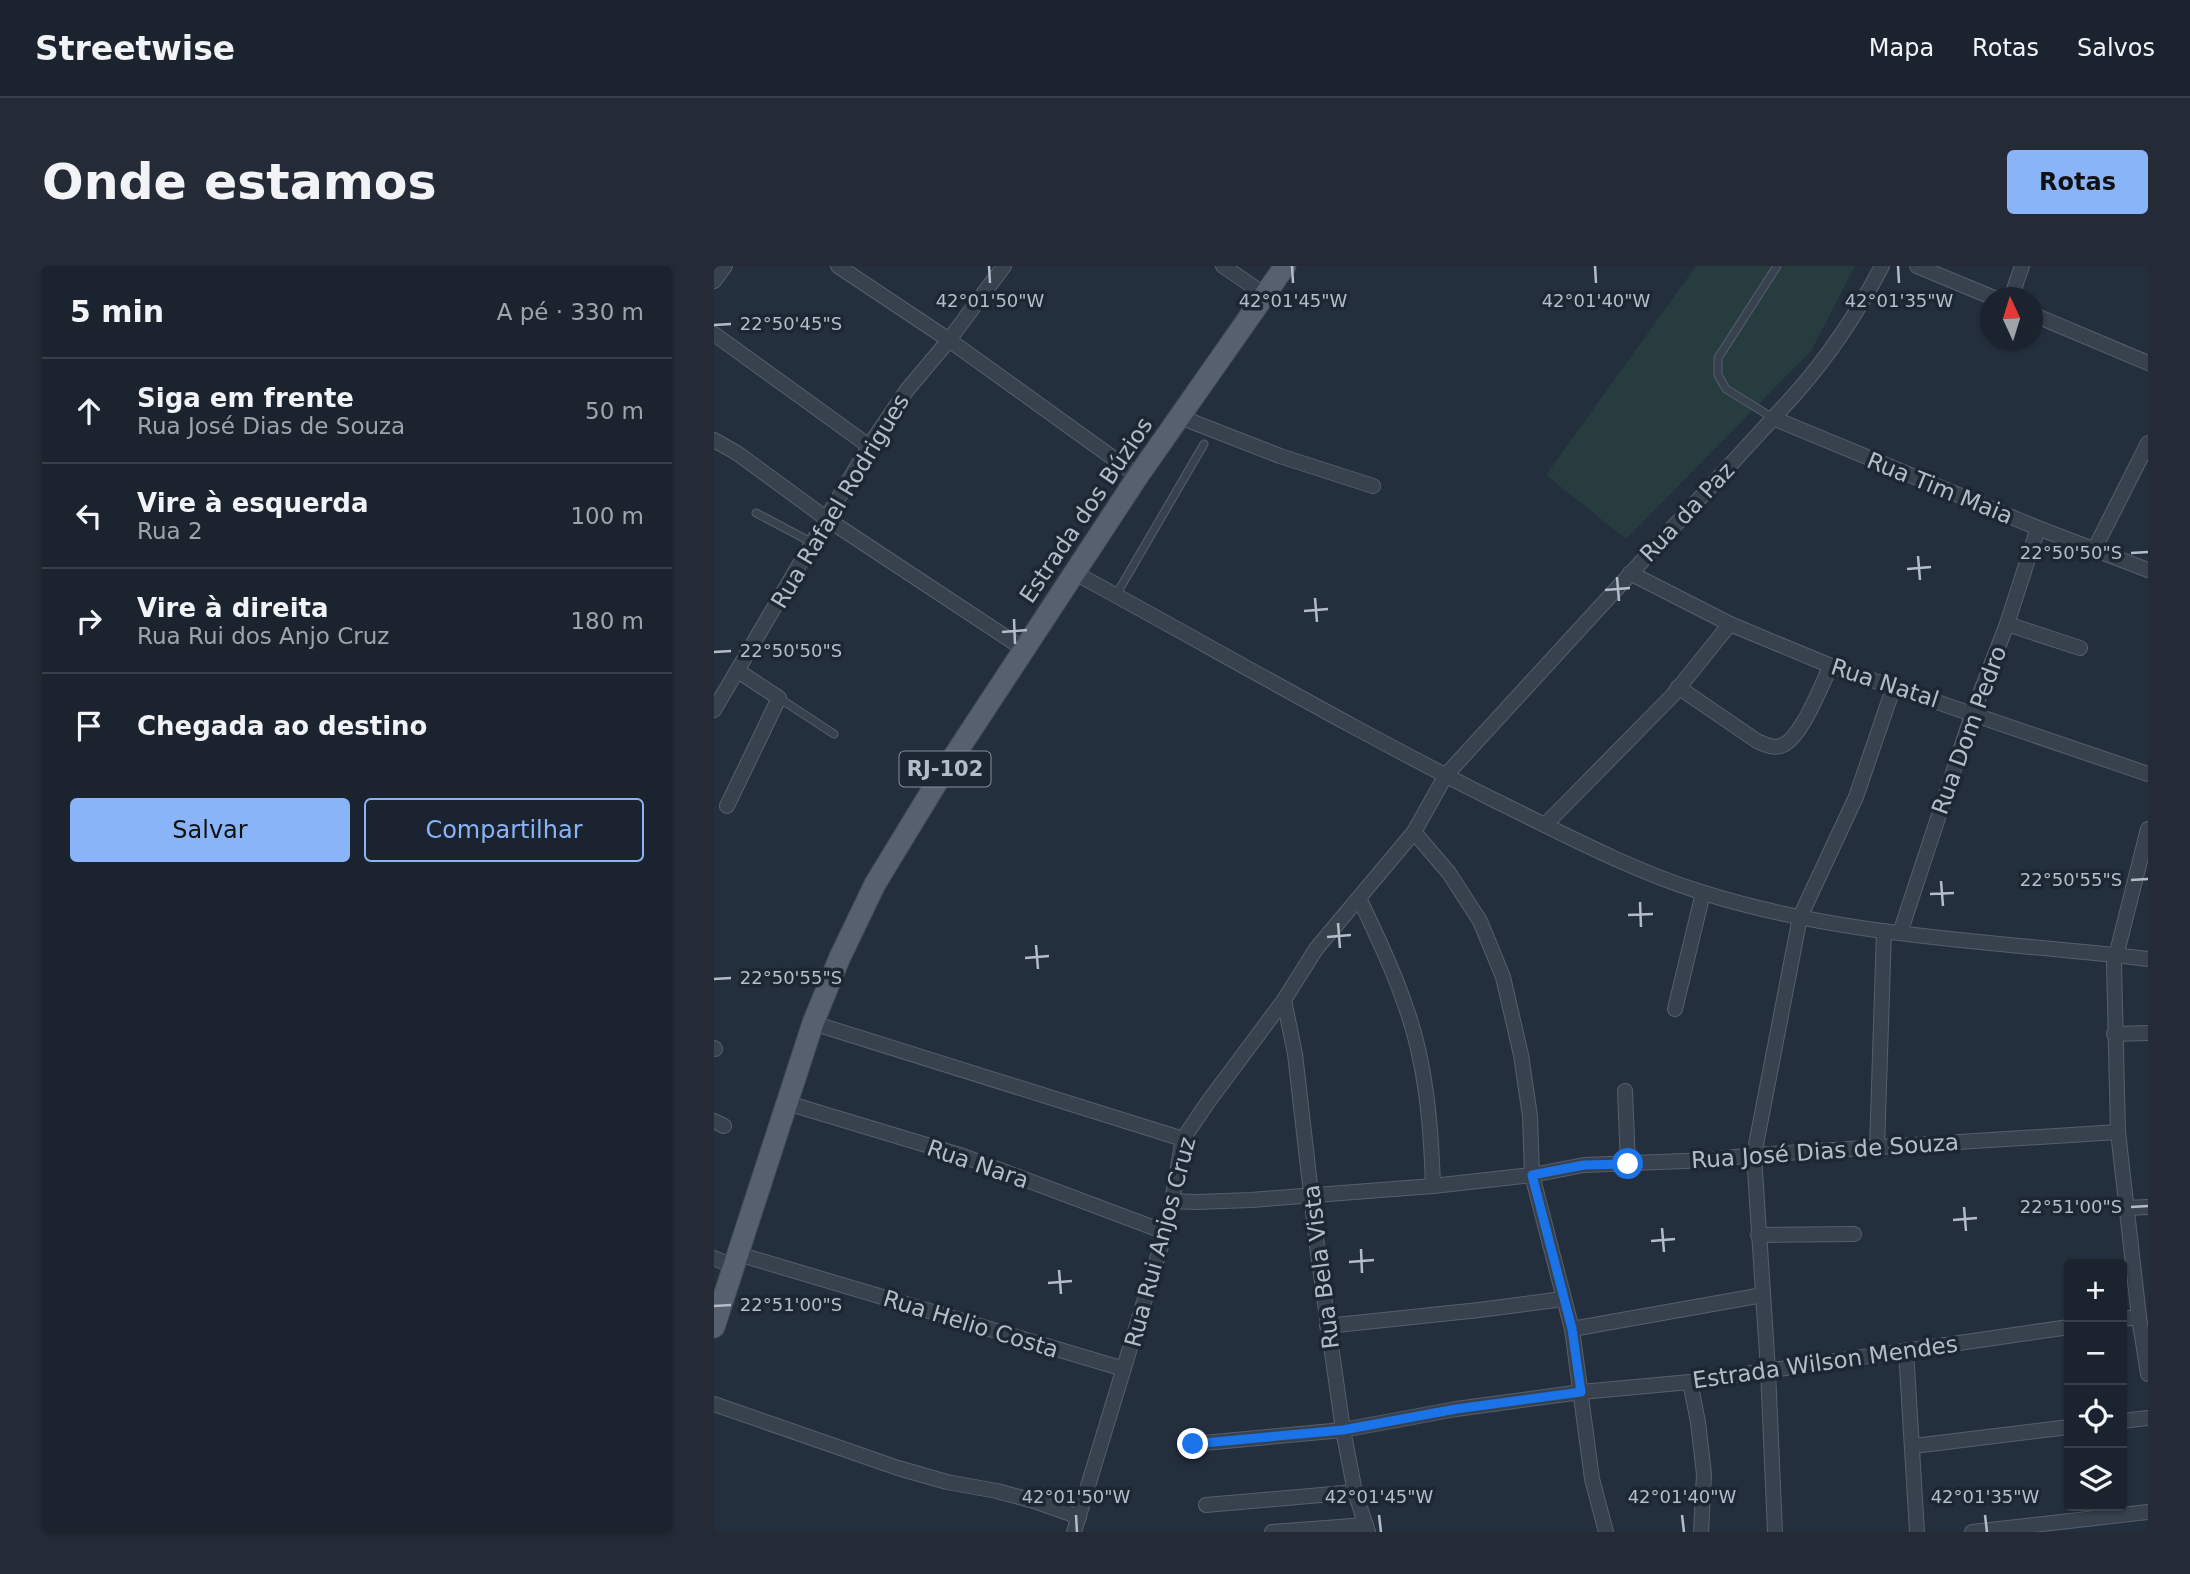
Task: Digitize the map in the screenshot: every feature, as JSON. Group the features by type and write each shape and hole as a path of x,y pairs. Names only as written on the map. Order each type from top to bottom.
{"main road":[{"name":"Estrada dos Búzios","path":"714,1327 729,1260 788,1103 813,1023 840,957 875,884 939,779 1138,476 1284,266"}],"street":[{"path":"714,281 725,266"},
{"path":"838,266 949,340 1138,476"},
{"name":"Rua Rafael Rodrigues","path":"716,703 738,671 869,446 907,390 949,340 1004,266"},
{"path":"1223,266 1264,294"},
{"name":"Rua da Paz","path":"1446,775 1829,355 1858,312 1882,266"},
{"path":"1917,266 1980,292"},
{"path":"2015,287 2022,266"},
{"path":"2043,319 2148,363"},
{"path":"714,334 869,446"},
{"path":"1180,417 1280,456 1373,486"},
{"name":"Rua Tim Maia","path":"1773,418 2038,528 2148,570"},
{"path":"714,440 737,453 827,519 1024,649"},
{"path":"2095,548 2148,443"},
{"name":"Rua Dom Pedro","path":"1900,933 1973,712 2007,624 2038,528"},
{"path":"1075,573 1446,775 1646,873 1703,893 1800,917 1900,933 2148,959"},
{"name":"Rua Natal","path":"1630,573 1730,624 1831,666 1973,712 2148,774"},
{"path":"1545,825 1634,736 1730,624"},
{"path":"2007,624 2080,648"},
{"path":"1678,687 1757,741 1771,747 1782,746 1795,737 1831,666"},
{"path":"727,806 779,698 738,671"},
{"path":"1775,1532 1754,1154 1800,917 1856,797 1894,686"},
{"name":"Rua Rui Anjos Cruz","path":"1074,1532 1165,1232 1183,1139 1284,1000 1316,949 1414,831 1446,775"},
{"path":"2148,829 2115,955 2114,1034 2118,1132 2126,1208 2142,1284 2139,1317 2148,1374"},
{"path":"1414,831 1449,873 1479,921 1503,977 1521,1055 1528,1104 1532,1175 1572,1329 1592,1479 1606,1532"},
{"path":"1675,1009 1703,893"},
{"path":"1359,898 1405,1003 1417,1046 1431,1133 1433,1186"},
{"path":"1877,1148 1884,931"},
{"name":"Rua Bela Vista","path":"1284,1000 1295,1054 1327,1326 1343,1430 1355,1492 1367,1528"},
{"path":"813,1023 1183,1139"},
{"path":"2114,1034 2148,1033"},
{"path":"1625,1091 1628,1164"},
{"name":"Rua Nara","path":"788,1103 963,1156 1165,1232"},
{"name":"Rua José Dias de Souza","path":"1173,1200 1196,1202 1433,1186 1532,1175 1584,1165 1709,1160 1754,1154 2118,1132"},
{"path":"2126,1208 2148,1207"},
{"path":"1758,1235 1854,1234"},
{"name":"Rua Helio Costa","path":"729,1260 1124,1370"},
{"path":"1572,1329 1763,1295"},
{"path":"1327,1326 1563,1299"},
{"path":"2127,1318 2139,1317"},
{"name":"Estrada Wilson Mendes","path":"1193,1444 1343,1430 1456,1409 1690,1381 2064,1328"},
{"path":"1906,1350 1914,1446 1917,1532"},
{"path":"1690,1381 1704,1474 1701,1532"},
{"path":"714,1404 898,1468 947,1482 998,1491 1079,1517"},
{"path":"2127,1420 2148,1418"},
{"path":"1914,1446 2064,1428"},
{"path":"1206,1505 1355,1492"},
{"path":"1972,1532 2148,1512"},
{"path":"1272,1532 1367,1528"}],"lane":[{"path":"1773,418 1726,389 1718,375 1718,358 1777,266"},
{"path":"1116,596 1204,444"},
{"path":"755,513 813,543"},
{"path":"779,698 834,734"}],"green space":[{"path":"1696,266 1855,266 1811,351 1626,539 1546,475"}],"route":[{"path":"1193,1444 1343,1430 1456,1409 1581,1392 1572,1329 1532,1175 1584,1165 1628,1164"}]}
